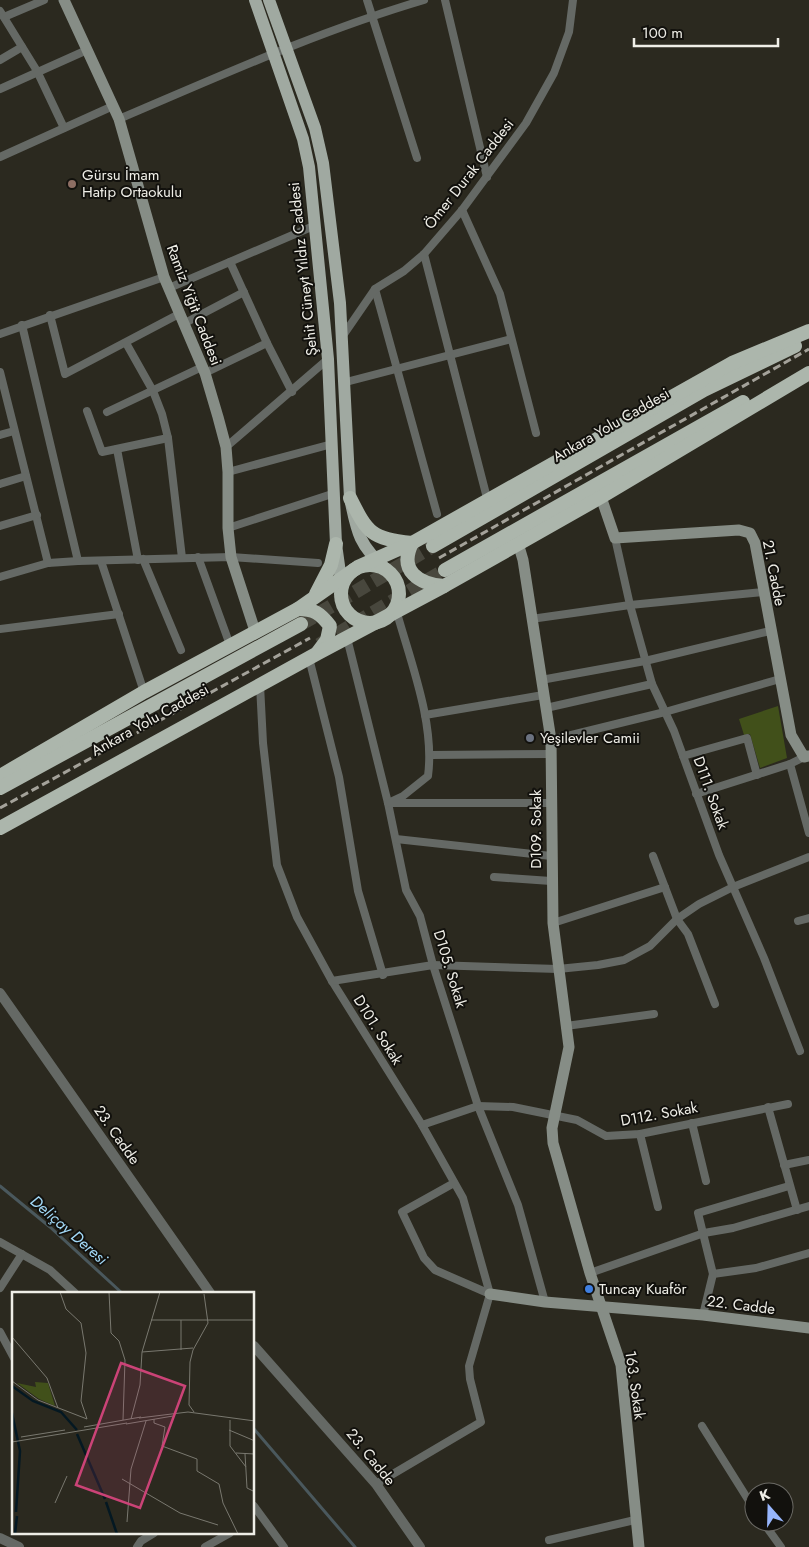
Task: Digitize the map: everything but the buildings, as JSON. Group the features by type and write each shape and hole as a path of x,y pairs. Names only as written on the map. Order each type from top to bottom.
{"highway":[{"path":"0,776 144,692 298,609 341,582 358,567 412,542 487,498 732,363 809,331"},
{"name":"Ankara Yolu Caddesi","path":"433,546 704,390 809,339"},
{"path":"0,828 260,685 314,652 397,613 601,497 809,372"},
{"path":"445,570 750,398 809,372"},
{"path":"350,498 364,525 371,532 381,538 412,542"},
{"path":"412,542 407,553 408,564 415,577 426,585 444,586"},
{"path":"313,598 331,565 336,544"},
{"path":"341,582 343,604 352,617 368,623 384,620 396,607 399,599 397,582 386,569 367,565 358,567"},
{"path":"298,609 311,609 321,614 330,626 327,640 314,652"},
{"name":"Ankara Yolu Caddesi","path":"0,788 301,624"},
{"name":"Ankara Yolu Caddesi","path":"0,821 314,652"}],"main road":[{"name":"Ramiz Yiğit Caddesi","path":"64,0 120,119 166,283 203,370 226,447 228,528 231,557 255,631"},
{"name":"Şehit Cüneyt Yıldız Caddesi","path":"255,0 303,139 309,167 328,359 336,544 341,582"},
{"path":"269,0 315,128 322,163 342,337 346,382 350,498 356,529 366,551 386,569"},
{"path":"601,497 616,538"},
{"name":"21. Cadde","path":"616,538 739,530 750,534 755,543 791,735 806,756"},
{"name":"D109. Sokak","path":"518,543 523,560 551,740 550,856 553,923 569,1048 556,1116"},
{"name":"163. Sokak","path":"556,1116 552,1128 552,1143 590,1274 621,1364 639,1547"},
{"name":"22. Cadde","path":"490,1294 545,1302 703,1315 809,1328"}],"street":[{"path":"44,0 2,14 37,70 64,128"},
{"path":"367,0 417,158"},
{"path":"120,119 273,53 372,15 424,0"},
{"path":"445,0 487,177"},
{"name":"Ömer Durak Caddesi","path":"342,337 375,289 404,271 424,254 462,210 526,123 554,73 569,32 573,0"},
{"path":"0,60 22,47"},
{"path":"0,89 37,70 86,50"},
{"path":"0,157 113,106"},
{"path":"462,210 500,294 536,433"},
{"path":"0,334 50,316 166,283 230,262 316,225"},
{"path":"424,254 487,498"},
{"path":"230,262 292,392"},
{"path":"375,289 437,514"},
{"path":"50,316 65,374 126,343 244,292"},
{"path":"22,325 78,561"},
{"path":"346,382 511,339"},
{"path":"126,343 153,391 162,414 168,438 182,558"},
{"path":"107,412 267,343"},
{"path":"226,447 328,359"},
{"path":"0,372 48,563"},
{"path":"87,411 102,452 168,438"},
{"path":"0,436 14,431"},
{"path":"228,472 332,444"},
{"path":"117,449 141,560 181,650"},
{"path":"0,484 26,476"},
{"path":"228,528 335,493"},
{"path":"0,526 37,516"},
{"name":"D111. Sokak","path":"616,538 630,605 652,684 683,756 733,887 764,958 800,1050"},
{"path":"198,557 230,645"},
{"path":"0,577 48,563 78,561 231,557 318,563"},
{"path":"101,561 144,692"},
{"path":"531,619 630,605 763,592"},
{"path":"388,803 403,796 428,776 431,755 425,715 397,613"},
{"path":"0,629 118,614"},
{"path":"541,680 645,661 770,631"},
{"name":"D105. Sokak","path":"347,638 388,803 406,890 420,916 433,965 478,1106 514,1196 545,1302"},
{"path":"314,652 339,777 358,891 383,974"},
{"path":"551,740 665,712 780,679"},
{"path":"546,708 652,684"},
{"name":"D101. Sokak","path":"260,685 263,744 277,865 297,917 332,981 422,1126 463,1198 490,1294"},
{"path":"425,715 543,695"},
{"path":"683,756 747,738 757,775"},
{"path":"431,755 551,754"},
{"path":"696,794 790,764 806,756"},
{"path":"790,764 809,833"},
{"path":"388,803 550,803"},
{"path":"396,839 550,856"},
{"path":"653,856 677,919 688,934 715,1004"},
{"path":"332,981 433,965 558,969 598,966 624,960 650,946 677,919 699,904 733,887 809,857"},
{"path":"494,877 551,882"},
{"path":"553,923 665,887"},
{"path":"798,921 809,918"},
{"name":"23. Cadde","path":"0,993 209,1292"},
{"path":"566,1026 654,1014"},
{"name":"D112. Sokak","path":"422,1126 478,1106 513,1108 577,1120 606,1136 640,1134 788,1104"},
{"path":"768,1107 797,1210"},
{"path":"692,1123 706,1181"},
{"path":"640,1134 658,1207"},
{"path":"784,1165 809,1160"},
{"path":"376,1484 481,1422 470,1379 472,1353 490,1294 435,1270 424,1258 402,1212 454,1183"},
{"path":"703,1315 713,1274 698,1213 790,1186"},
{"path":"590,1274 704,1233 733,1228 809,1206"},
{"path":"0,1242 50,1270 74,1292"},
{"path":"713,1274 756,1268 809,1253"},
{"path":"0,1288 22,1254"},
{"path":"0,1332 12,1354"},
{"name":"23. Cadde","path":"255,1347 376,1484 420,1547"},
{"path":"702,1426 744,1493"},
{"path":"257,1518 284,1547"},
{"path":"548,1540 636,1520"},
{"path":"770,1532 781,1547"},
{"path":"139,1540 152,1534"},
{"path":"205,1547 228,1534"},
{"path":"0,1538 19,1547"}],"green space":[{"path":"778,706 787,758 760,768 750,734 744,735 739,719"}],"waterway":[{"name":"Deliçay Deresi","path":"0,1186 50,1227 121,1292"},
{"name":"Deliçay Deresi","path":"255,1430 355,1547"}],"tunnel":[{"path":"301,624 433,546"},
{"path":"319,645 445,570"}],"railway":[{"path":"439,558 809,349"},
{"path":"0,808 310,638"}],"place":[{"name":"Gürsu İmam Hatip Ortaokulu","path":"72,184"},
{"name":"Yeşilevler Camii","path":"530,738"},
{"name":"Tuncay Kuaför","path":"589,1289"}]}
